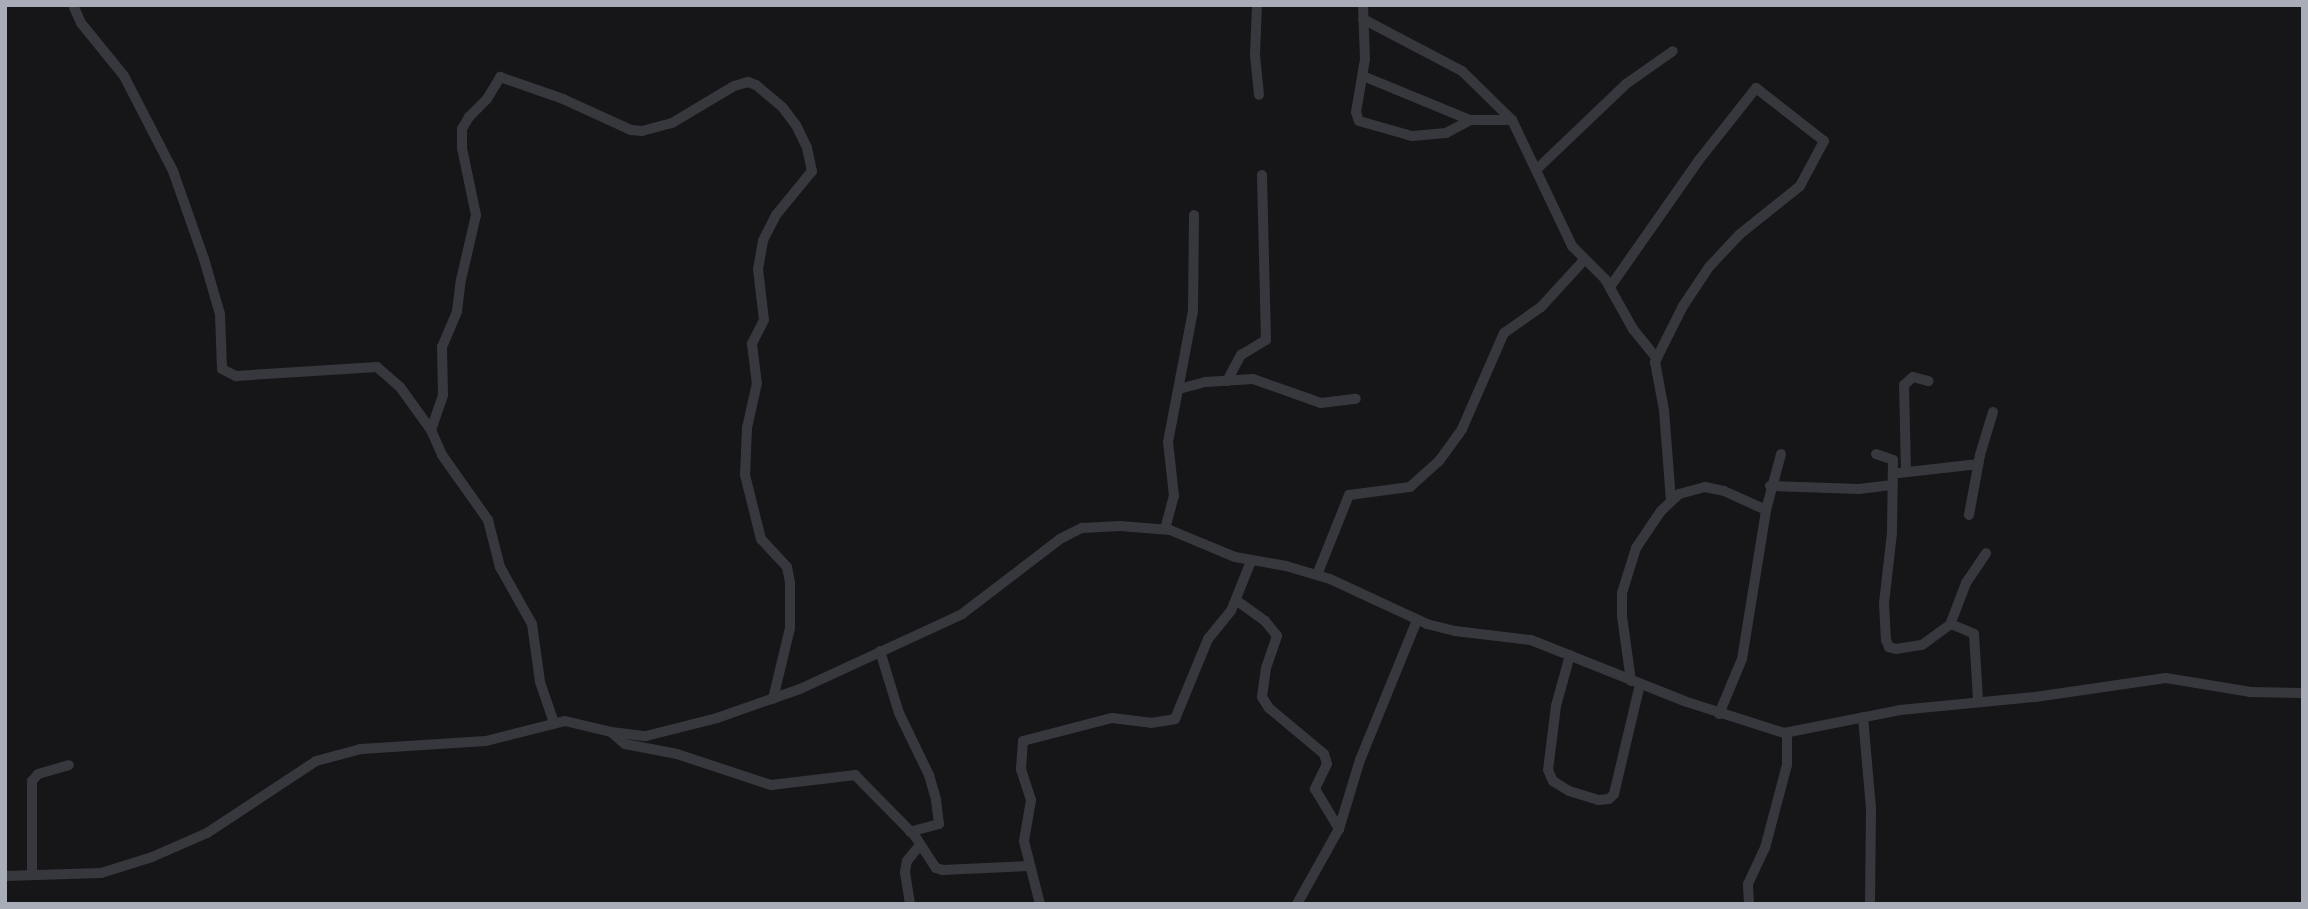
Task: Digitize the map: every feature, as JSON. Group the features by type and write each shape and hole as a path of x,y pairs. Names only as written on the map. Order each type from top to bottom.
{"street":[{"path":"72,5 81,23 124,76 173,172 220,314 219,340 223,370 236,376 378,367 400,387 431,430 442,455 485,514 500,567 530,620 540,682 554,723"},
{"path":"1257,5 1255,55 1259,96"},
{"path":"1363,5 1363,76 1356,118 1365,124 1412,136 1430,136 1446,132 1470,120"},
{"path":"1363,19 1462,71 1512,120 1568,239 1610,286 1633,329 1657,359"},
{"path":"1537,169 1626,84 1673,51"},
{"path":"1363,76 1470,120 1512,120"},
{"path":"431,430 443,395 442,347 457,311 464,262 476,218 462,148 462,129 487,99 500,77 551,94 636,131 654,130 672,123 734,86 748,82 756,85 783,108 796,125 807,148 812,170 776,215 763,241 758,269 764,320 752,344 757,383 747,428 745,475 761,540 787,567 790,583 790,628 773,699"},
{"path":"1610,286 1699,160 1756,88 1824,141 1800,186 1740,234 1709,267 1684,306 1657,359 1671,501"},
{"path":"1227,381 1241,355 1266,340 1262,176"},
{"path":"1165,529 1174,501 1168,448 1193,311 1194,215"},
{"path":"1317,575 1349,495 1410,488 1439,461 1462,429 1506,331 1541,307 1585,259"},
{"path":"1906,472 1904,386 1913,377 1928,381"},
{"path":"1179,389 1227,381 1263,381 1323,403 1356,399"},
{"path":"1969,514 1978,464 1993,412"},
{"path":"1719,714 1742,659 1770,486 1781,454"},
{"path":"1876,454 1892,458 1893,479 1884,603 1887,644 1896,649 1922,645 1951,624 1965,586 1986,553"},
{"path":"1770,486 1859,489 1893,479 1906,472 1978,464"},
{"path":"1570,655 1556,706 1548,770 1553,781 1569,791 1605,800 1614,794 1636,683 1621,608 1626,576 1636,548 1671,501 1690,490 1710,487 1766,510"},
{"path":"5,876 101,873 194,840 250,807 321,759 378,746 486,741 554,723 574,722 639,736 662,733 773,699 962,614 1074,531 1120,526 1165,529 1251,561 1317,575 1417,620 1455,631 1531,640 1719,714 1787,733 1863,717 2171,678 2251,692 2303,693"},
{"path":"1040,904 1029,866 1024,835 1031,798 1021,769 1023,741 1112,718 1151,723 1175,719 1208,639 1229,613 1251,561"},
{"path":"1236,600 1265,621 1277,636 1266,668 1262,697 1269,708 1324,754 1326,764 1315,792 1339,829"},
{"path":"1297,904 1339,829 1360,761 1417,620"},
{"path":"1951,624 1974,634 1978,701"},
{"path":"880,651 899,713 929,775 936,800 939,824 911,832"},
{"path":"1863,717 1871,808 1870,904"},
{"path":"611,732 625,744 677,754 771,785 855,775 911,832 930,864 943,870 1029,866"},
{"path":"1749,904 1748,884 1765,848 1787,765 1787,733"},
{"path":"32,875 32,780 38,774 69,765"},
{"path":"910,904 905,872 907,861 920,845"}]}
